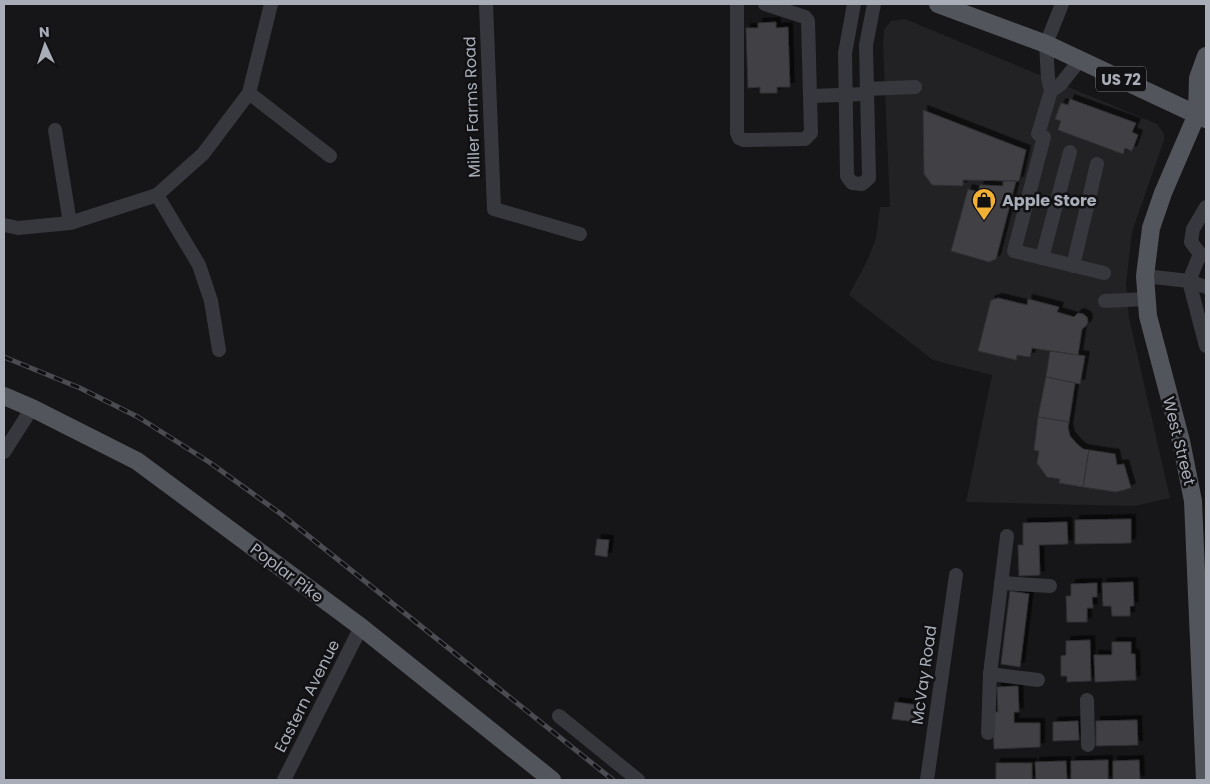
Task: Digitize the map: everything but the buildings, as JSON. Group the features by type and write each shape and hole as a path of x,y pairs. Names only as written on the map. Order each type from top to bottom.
{"main road":[{"name":"US 72","path":"938,4 962,8 1203,112"},
{"name":"West Street","path":"1205,780 1200,500 1181,441 1148,316 1145,276 1146,256 1154,219 1163,193 1203,112 1198,78 1206,56"},
{"name":"Poplar Pike","path":"4,396 32,408 137,461 361,627 552,780"}],"street":[{"path":"4,225 18,228 70,222 157,195 204,154 249,93 271,4"},
{"name":"Miller Farms Road","path":"486,4 494,209 580,234"},
{"path":"737,4 737,133 739,138 744,140 805,139 811,133 808,21 805,17 765,4"},
{"path":"854,4 845,53 846,176 852,183 862,184 869,178 866,45 874,4"},
{"path":"1062,4 1046,44 1048,78 1051,91 1014,252 1104,273"},
{"path":"1051,91 1060,85 1080,60"},
{"path":"811,96 915,88"},
{"path":"249,93 330,156"},
{"path":"55,130 70,222"},
{"path":"1042,258 1070,152"},
{"path":"1073,266 1097,164"},
{"path":"157,195 199,265 211,301 219,350"},
{"path":"1206,207 1193,229 1191,242 1203,255 1189,281 1206,346"},
{"path":"1145,276 1189,281 1206,287"},
{"path":"1105,301 1146,299"},
{"path":"4,452 32,408"},
{"path":"988,733 990,674 1007,536"},
{"name":"McVay Road","path":"927,780 956,575"},
{"path":"1001,583 1050,586"},
{"name":"Eastern Avenue","path":"284,780 361,627"},
{"path":"990,674 1038,680"},
{"path":"1087,700 1088,745"},
{"path":"559,716 638,780"}],"shaded area":[{"path":"905,19 1157,124 1164,134 1164,140 1132,232 1126,284 1129,318 1170,498 1135,506 966,502 992,375 933,360 849,295 868,259 876,238 880,207 890,207 884,30 891,21"}],"railway":[{"path":"4,357 80,388 138,417 209,462 281,514 613,780"}],"place":[{"name":"Apple Store","path":"984,221"}]}
